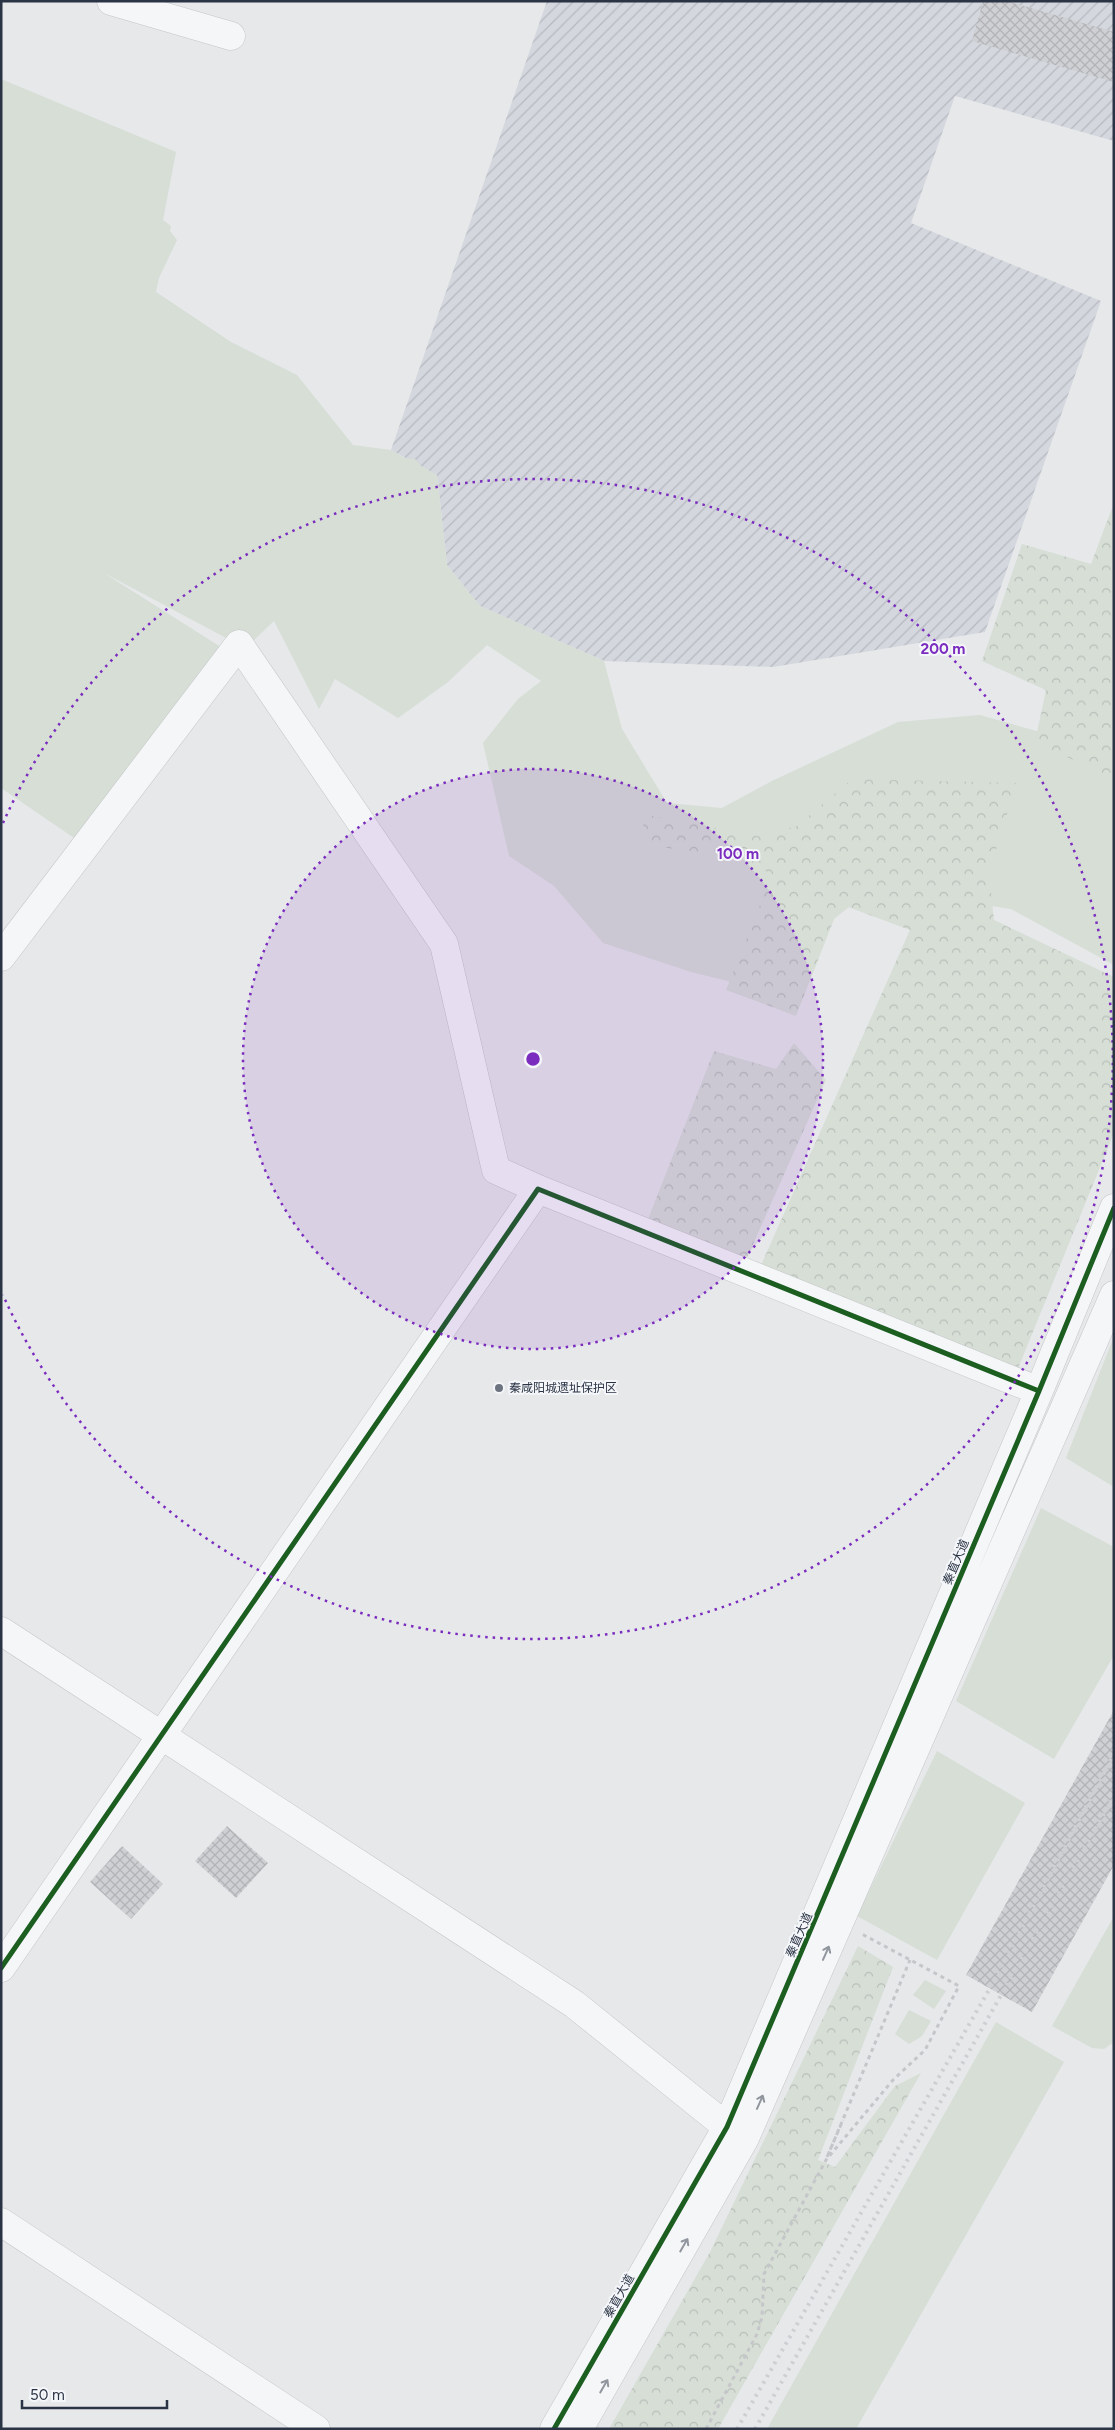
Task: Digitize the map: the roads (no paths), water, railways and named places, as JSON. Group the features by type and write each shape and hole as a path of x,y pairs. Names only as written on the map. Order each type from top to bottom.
{"street":[{"path":"111,1 231,36"},
{"path":"1,957 239,644 444,944 496,1170 538,1189 1040,1391"},
{"path":"1,1968 538,1189"},
{"name":"秦直大道","path":"554,2429 727,2127 1040,1391 1114,1208"},
{"path":"580,2429 745,2138 1114,1295"},
{"path":"1,1631 574,2004 727,2127"},
{"path":"1,2222 316,2429"}],"railway":[{"path":"737,2429 990,1988 1114,1754"},
{"path":"755,2429 1114,1796"}],"place":[{"name":"秦咸阳城遗址保护区","path":"499,1388"}]}
